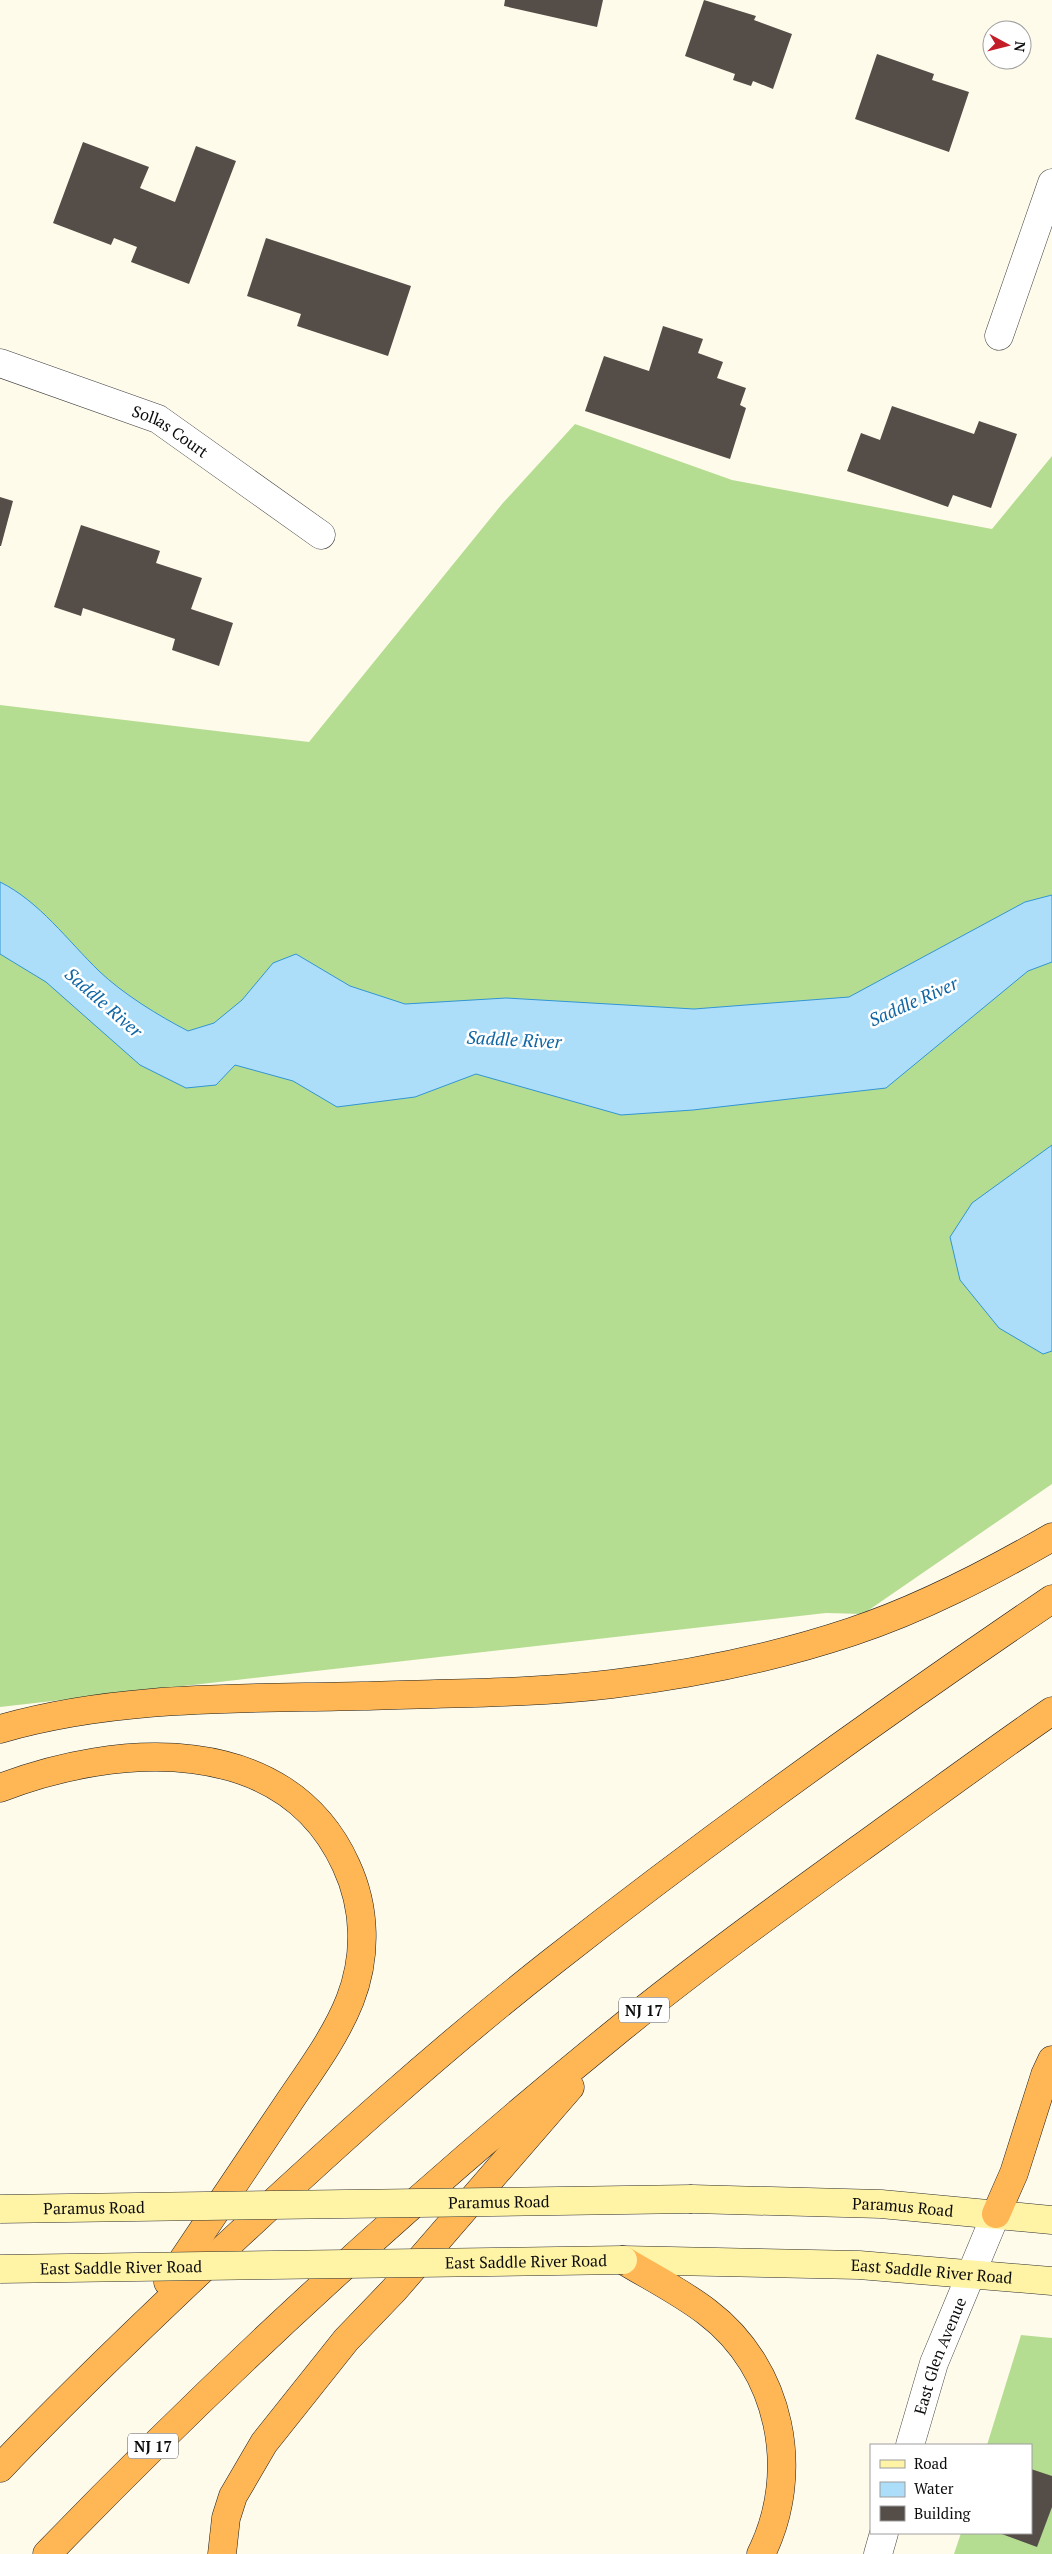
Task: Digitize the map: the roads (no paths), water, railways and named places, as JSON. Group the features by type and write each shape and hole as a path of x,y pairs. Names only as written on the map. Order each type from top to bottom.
{"highway":[{"path":"0,1728 59,1714 142,1702 506,1692 611,1684 712,1668 758,1659 853,1632 956,1588 1052,1537"},
{"path":"0,2468 134,2333 430,2062 551,1963 804,1773 931,1681 1052,1599"},
{"name":"NJ 17","path":"47,2554 204,2396 380,2231 623,2026 753,1926 1052,1711"},
{"path":"0,1788 48,1773 135,1758 175,1756 209,1760 240,1768 265,1779 292,1797 314,1816 336,1841 350,1873 360,1904 363,1938 359,1970 350,2000 337,2027 134,2333"},
{"path":"222,2554 226,2518 232,2496 242,2476 269,2436 346,2340 394,2290 623,2026"},
{"path":"996,2214 1014,2172 1045,2075 1052,2060"},
{"path":"623,2260 708,2312 736,2339 752,2360 766,2386 777,2417 783,2448 778,2512 761,2554"},
{"path":"0,2459 25,2441"}],"main road":[{"name":"Paramus Road","path":"0,2209 692,2199 829,2201 996,2214"},
{"path":"996,2214 1052,2220"},
{"name":"East Saddle River Road","path":"0,2269 623,2260 859,2265 1052,2281"}],"street":[{"path":"999,336 1052,183"},
{"name":"Sollas Court","path":"0,363 158,418 321,535"},
{"name":"East Glen Avenue","path":"910,2444 934,2363 973,2274 996,2214"},
{"path":"878,2554 884,2534"}],"water":[{"name":"Saddle River","path":"0,882 28,900 99,971 119,988 153,1011 188,1031 214,1023 242,1000 273,963 296,954 350,986 405,1004 506,998 694,1009 849,997 1025,902 1052,895 1052,962 1028,971 886,1088 693,1110 621,1115 476,1074 415,1097 337,1107 293,1081 235,1065 216,1085 186,1088 140,1065 46,982 0,954"},
{"path":"1052,1145 1052,1351 1043,1354 999,1328 960,1280 950,1237 972,1203"}]}
